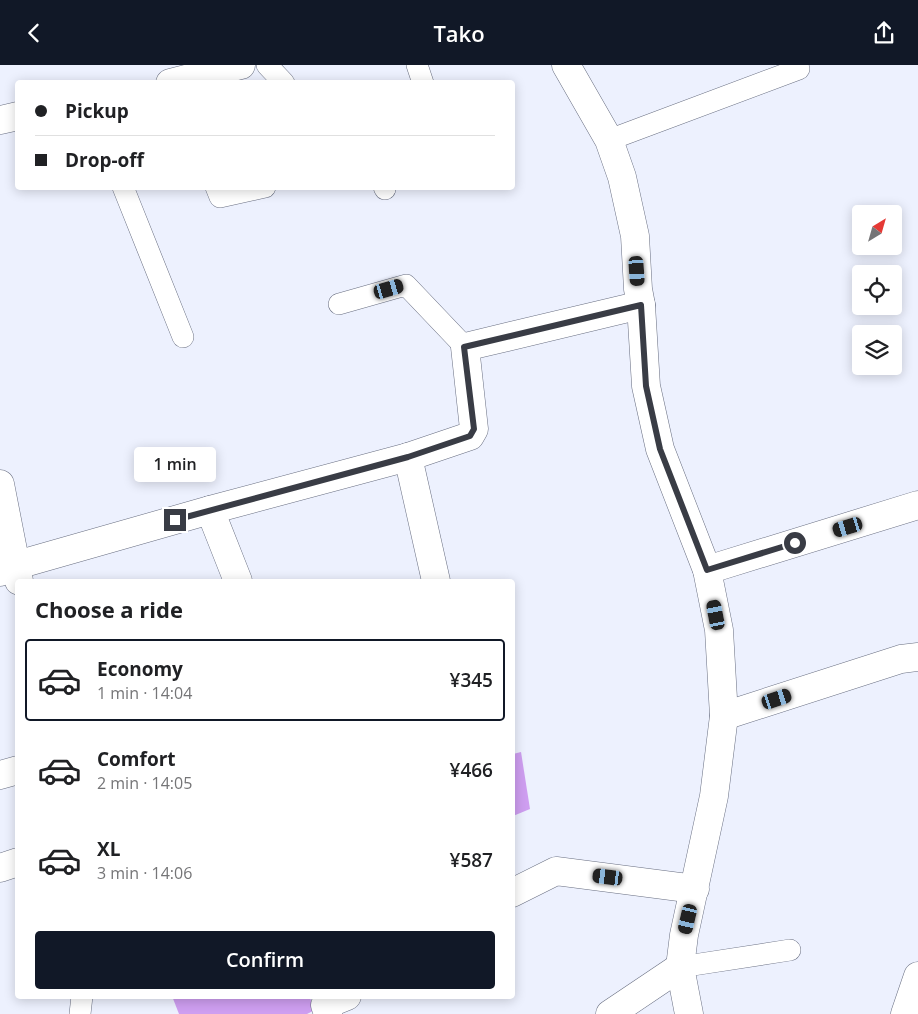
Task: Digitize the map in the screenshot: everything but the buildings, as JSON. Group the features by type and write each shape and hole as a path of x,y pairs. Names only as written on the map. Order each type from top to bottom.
{"street":[{"path":"182,80 241,65"},
{"path":"566,65 610,140 622,177 635,236 646,386 660,449 707,570 719,631 724,716 714,796 684,935 680,967 689,1014"},
{"path":"0,120 15,117"},
{"path":"0,485 12,573 210,509 408,457 470,436 474,429 464,347 641,305"},
{"path":"408,457 436,579"},
{"path":"707,570 918,505"},
{"path":"210,509 237,579"},
{"path":"724,716 901,659 918,657"},
{"path":"0,775 15,771"},
{"path":"0,868 15,863"},
{"path":"515,892 556,871 695,889"},
{"path":"610,1014 680,967"},
{"path":"905,1014 918,976"},
{"path":"328,1014 325,1005 340,999"}],"lane":[{"path":"267,65 281,80"},
{"path":"417,65 422,80"},
{"path":"610,140 799,69"},
{"path":"124,190 184,337"},
{"path":"217,190 220,197 252,190"},
{"path":"339,304 406,285 464,347"},
{"path":"680,967 790,950"},
{"path":"80,1014 82,999"}],"shaded area":[{"path":"521,752 530,809 515,815 515,754"},
{"path":"173,999 311,999 313,1011 307,1014 179,1014"}],"route":[{"path":"175,520 408,457 470,436 474,429 464,347 641,305 646,386 660,449 707,570 795,543"}]}
